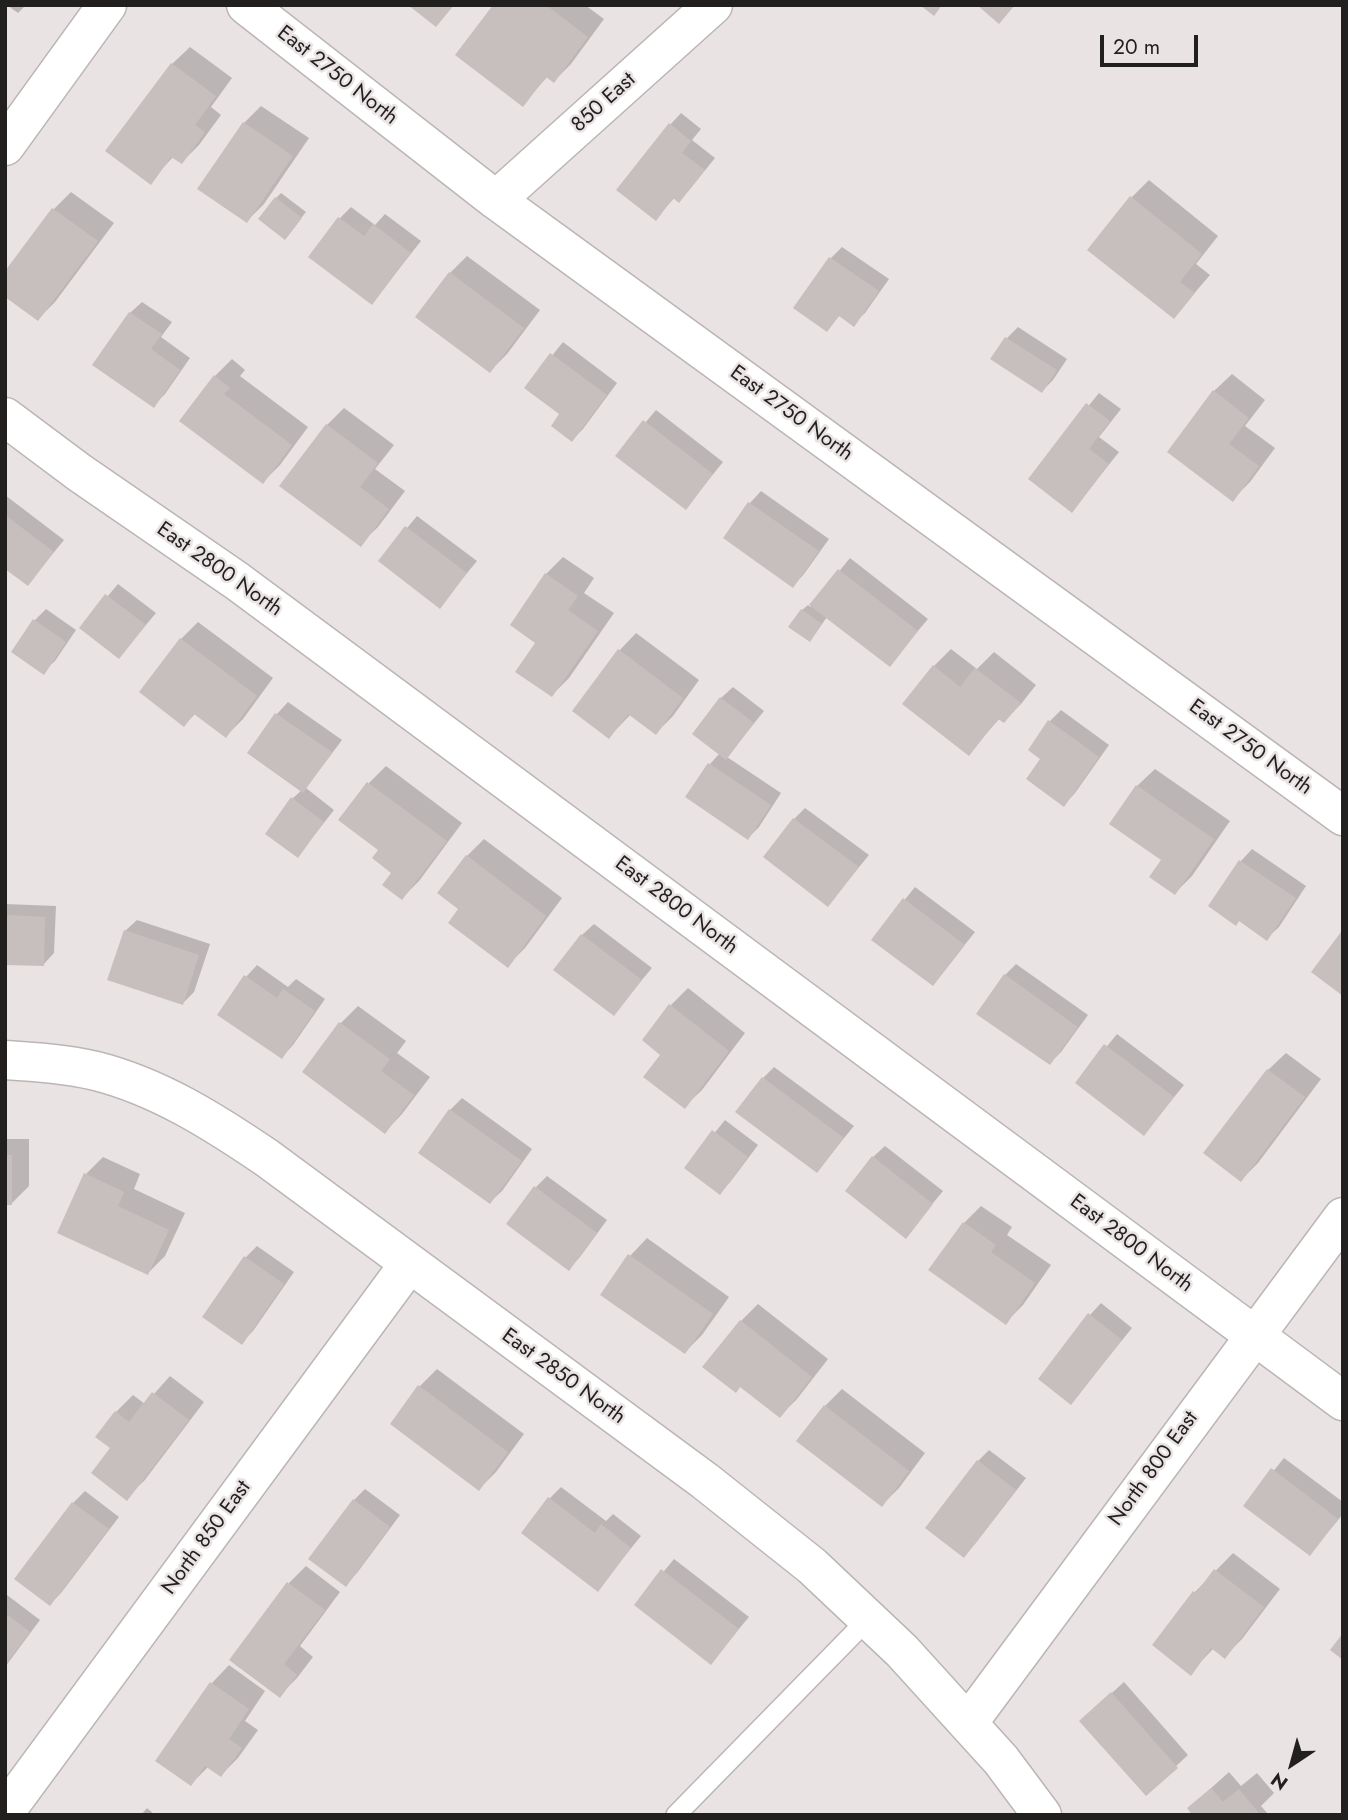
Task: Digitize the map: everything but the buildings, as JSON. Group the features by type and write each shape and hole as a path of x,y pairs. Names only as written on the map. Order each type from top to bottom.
{"street":[{"path":"5,146 107,5"},
{"name":"East 2750 North","path":"246,5 496,200 1343,816"},
{"name":"850 East","path":"496,200 713,5"},
{"name":"East 2800 North","path":"5,417 80,473 248,589 1343,1401"},
{"name":"East 2850 North","path":"5,1060 53,1063 96,1071 135,1083 219,1126 267,1158 724,1495 802,1558 902,1651 1001,1760 1042,1815"},
{"name":"North 800 East","path":"968,1723 1343,1217"},
{"name":"North 850 East","path":"5,1812 410,1264"}],"lane":[{"path":"676,1815 869,1618"}]}
